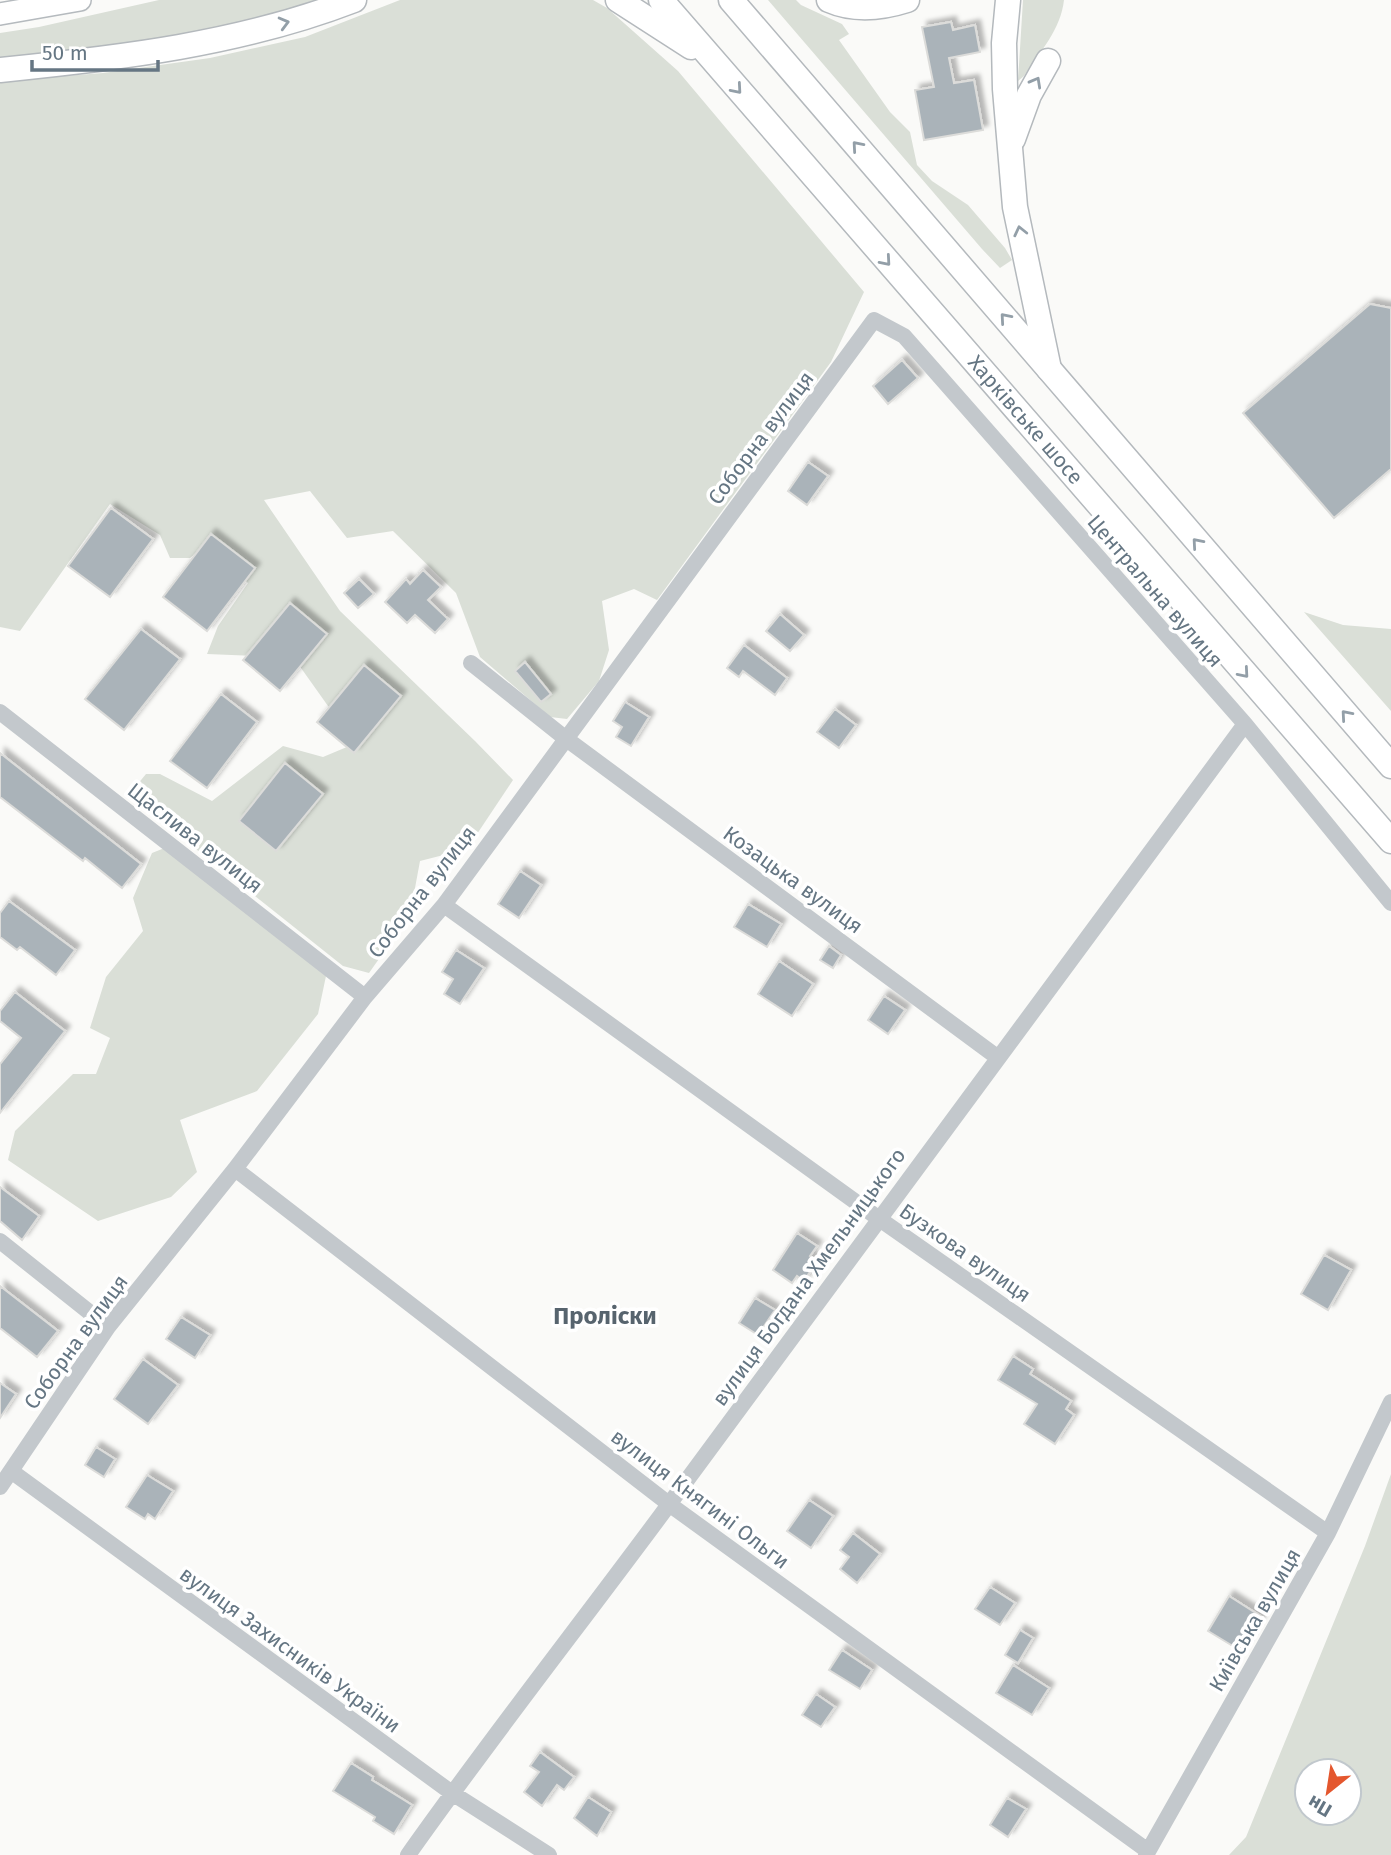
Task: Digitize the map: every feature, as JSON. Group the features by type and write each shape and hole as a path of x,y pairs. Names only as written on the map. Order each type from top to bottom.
{"highway":[{"path":"0,70 127,57 225,39 317,14 354,0"},
{"path":"618,0 714,62"},
{"name":"Харківське шосе","path":"661,0 1391,841"},
{"path":"731,0 1391,766"},
{"path":"829,0 862,8 893,5 907,0"},
{"path":"1008,0 1004,43 1009,149 1015,207 1049,370"},
{"path":"1009,149 1029,95 1048,61"}],"main road":[{"path":"0,14 80,0"}],"street":[{"name":"Центральна вулиця","path":"874,320 904,336 1245,724 1391,903"},
{"name":"Соборна вулиця","path":"0,1487 108,1327 235,1169 365,997 444,905 874,320"},
{"name":"Козацька вулиця","path":"471,663 565,738 997,1057"},
{"name":"Щаслива вулиця","path":"0,712 365,997"},
{"name":"вулиця Богдана Хмельницького","path":"408,1855 1245,724"},
{"name":"Бузкова вулиця","path":"444,905 878,1218 1328,1533"},
{"name":"вулиця Княгині Ольги","path":"235,1169 669,1504 1147,1853"},
{"path":"0,1241 108,1327"},
{"name":"Київська вулиця","path":"1147,1853 1328,1533 1391,1402"},
{"name":"вулиця Захисників України","path":"11,1471 452,1793 550,1855"}],"shaded area":[{"path":"159,0 327,0 223,30 0,62 0,33"},
{"path":"400,0 593,0 607,8 678,71 864,292 831,362 657,600 634,589 602,601 609,650 599,681 567,719 550,717 480,657 456,593 393,531 347,538 310,491 264,500 340,611 513,780 467,849 420,861 410,915 369,973 343,966 138,803 132,791 146,774 160,774 212,801 283,746 323,757 366,739 328,706 279,637 256,656 207,654 218,626 248,583 202,548 190,558 170,558 160,535 110,504 20,631 0,627 0,81 103,73 210,58 305,37"},
{"path":"768,0 796,0 801,5 842,24 849,34 839,40 890,112 910,132 917,165 932,181 968,205 1012,260 1000,268 982,249"},
{"path":"1023,0 1064,0 1054,30 1018,81"},
{"path":"1304,612 1343,625 1391,629 1391,711"},
{"path":"167,847 326,976 318,1014 257,1091 180,1120 197,1172 171,1197 98,1221 8,1160 15,1131 73,1074 96,1074 110,1038 90,1028 106,977 143,931 133,898 152,853"},
{"path":"1391,1474 1391,1855 1229,1855 1246,1837 1365,1546"}],"building":[{"path":"951,22 953,30 975,25 980,52 949,58 954,83 974,80 983,130 924,140 915,90 934,87 922,27"},
{"path":"1370,304 1391,308 1391,469 1334,518 1243,413"},
{"path":"902,360 918,378 888,404 873,386"},
{"path":"808,462 828,476 807,505 788,491"},
{"path":"111,508 153,539 110,597 68,566"},
{"path":"211,534 255,568 207,631 163,597"},
{"path":"423,570 441,587 428,600 448,619 435,633 415,615 407,623 385,602 406,579 410,584"},
{"path":"359,579 374,594 358,608 344,593"},
{"path":"290,603 327,634 280,691 243,660"},
{"path":"780,614 804,635 790,651 766,631"},
{"path":"141,629 180,659 124,730 85,699"},
{"path":"744,645 787,678 775,695 743,671 739,677 727,668"},
{"path":"525,662 551,694 541,702 515,671"},
{"path":"364,665 401,696 354,753 317,722"},
{"path":"221,694 257,722 207,788 170,761"},
{"path":"625,702 649,717 631,746 616,737 622,727 613,721"},
{"path":"835,709 856,725 839,748 817,732"},
{"path":"0,753 141,864 122,888 0,797"},
{"path":"285,763 323,794 276,851 239,821"},
{"path":"520,871 541,885 519,918 498,904"},
{"path":"9,901 75,950 56,975 20,947 17,950 0,937 0,913"},
{"path":"748,904 781,924 767,947 734,927"},
{"path":"829,946 841,955 833,968 820,960"},
{"path":"456,950 484,968 460,1004 444,994 453,979 442,972"},
{"path":"779,961 813,984 792,1016 758,994"},
{"path":"15,992 65,1031 0,1113 0,1064 21,1038 0,1021 0,1011"},
{"path":"884,996 905,1010 888,1034 868,1020"},
{"path":"0,1187 39,1216 22,1240 0,1221"},
{"path":"797,1233 817,1246 810,1256 817,1261 804,1281 797,1276 792,1283 773,1270"},
{"path":"1324,1255 1351,1270 1328,1310 1301,1294"},
{"path":"0,1286 58,1331 37,1357 0,1328"},
{"path":"755,1298 775,1310 758,1335 739,1323"},
{"path":"181,1317 210,1335 195,1358 166,1339"},
{"path":"1013,1356 1033,1369 1030,1374 1071,1401 1066,1409 1074,1415 1055,1444 1024,1424 1037,1404 998,1380"},
{"path":"143,1359 178,1385 148,1424 114,1399"},
{"path":"0,1383 16,1394 0,1418"},
{"path":"96,1447 115,1459 104,1477 85,1465"},
{"path":"147,1475 173,1491 155,1519 148,1514 145,1519 126,1507"},
{"path":"809,1500 833,1516 811,1548 787,1531"},
{"path":"853,1533 880,1554 857,1583 840,1569 849,1557 840,1550"},
{"path":"990,1587 1015,1603 1000,1625 975,1609"},
{"path":"1229,1596 1262,1617 1241,1651 1208,1631"},
{"path":"1020,1630 1033,1638 1018,1663 1005,1655"},
{"path":"842,1650 872,1670 860,1689 829,1670"},
{"path":"1013,1665 1049,1688 1032,1715 996,1693"},
{"path":"816,1694 835,1707 821,1727 802,1715"},
{"path":"540,1752 574,1777 564,1790 557,1785 542,1806 524,1792 539,1772 530,1766"},
{"path":"351,1763 412,1805 394,1834 373,1821 375,1817 333,1791"},
{"path":"588,1797 611,1812 597,1836 574,1818"},
{"path":"1007,1798 1026,1809 1008,1837 990,1825"}],"district":[{"name":"Проліски","path":"605,1316"}]}
